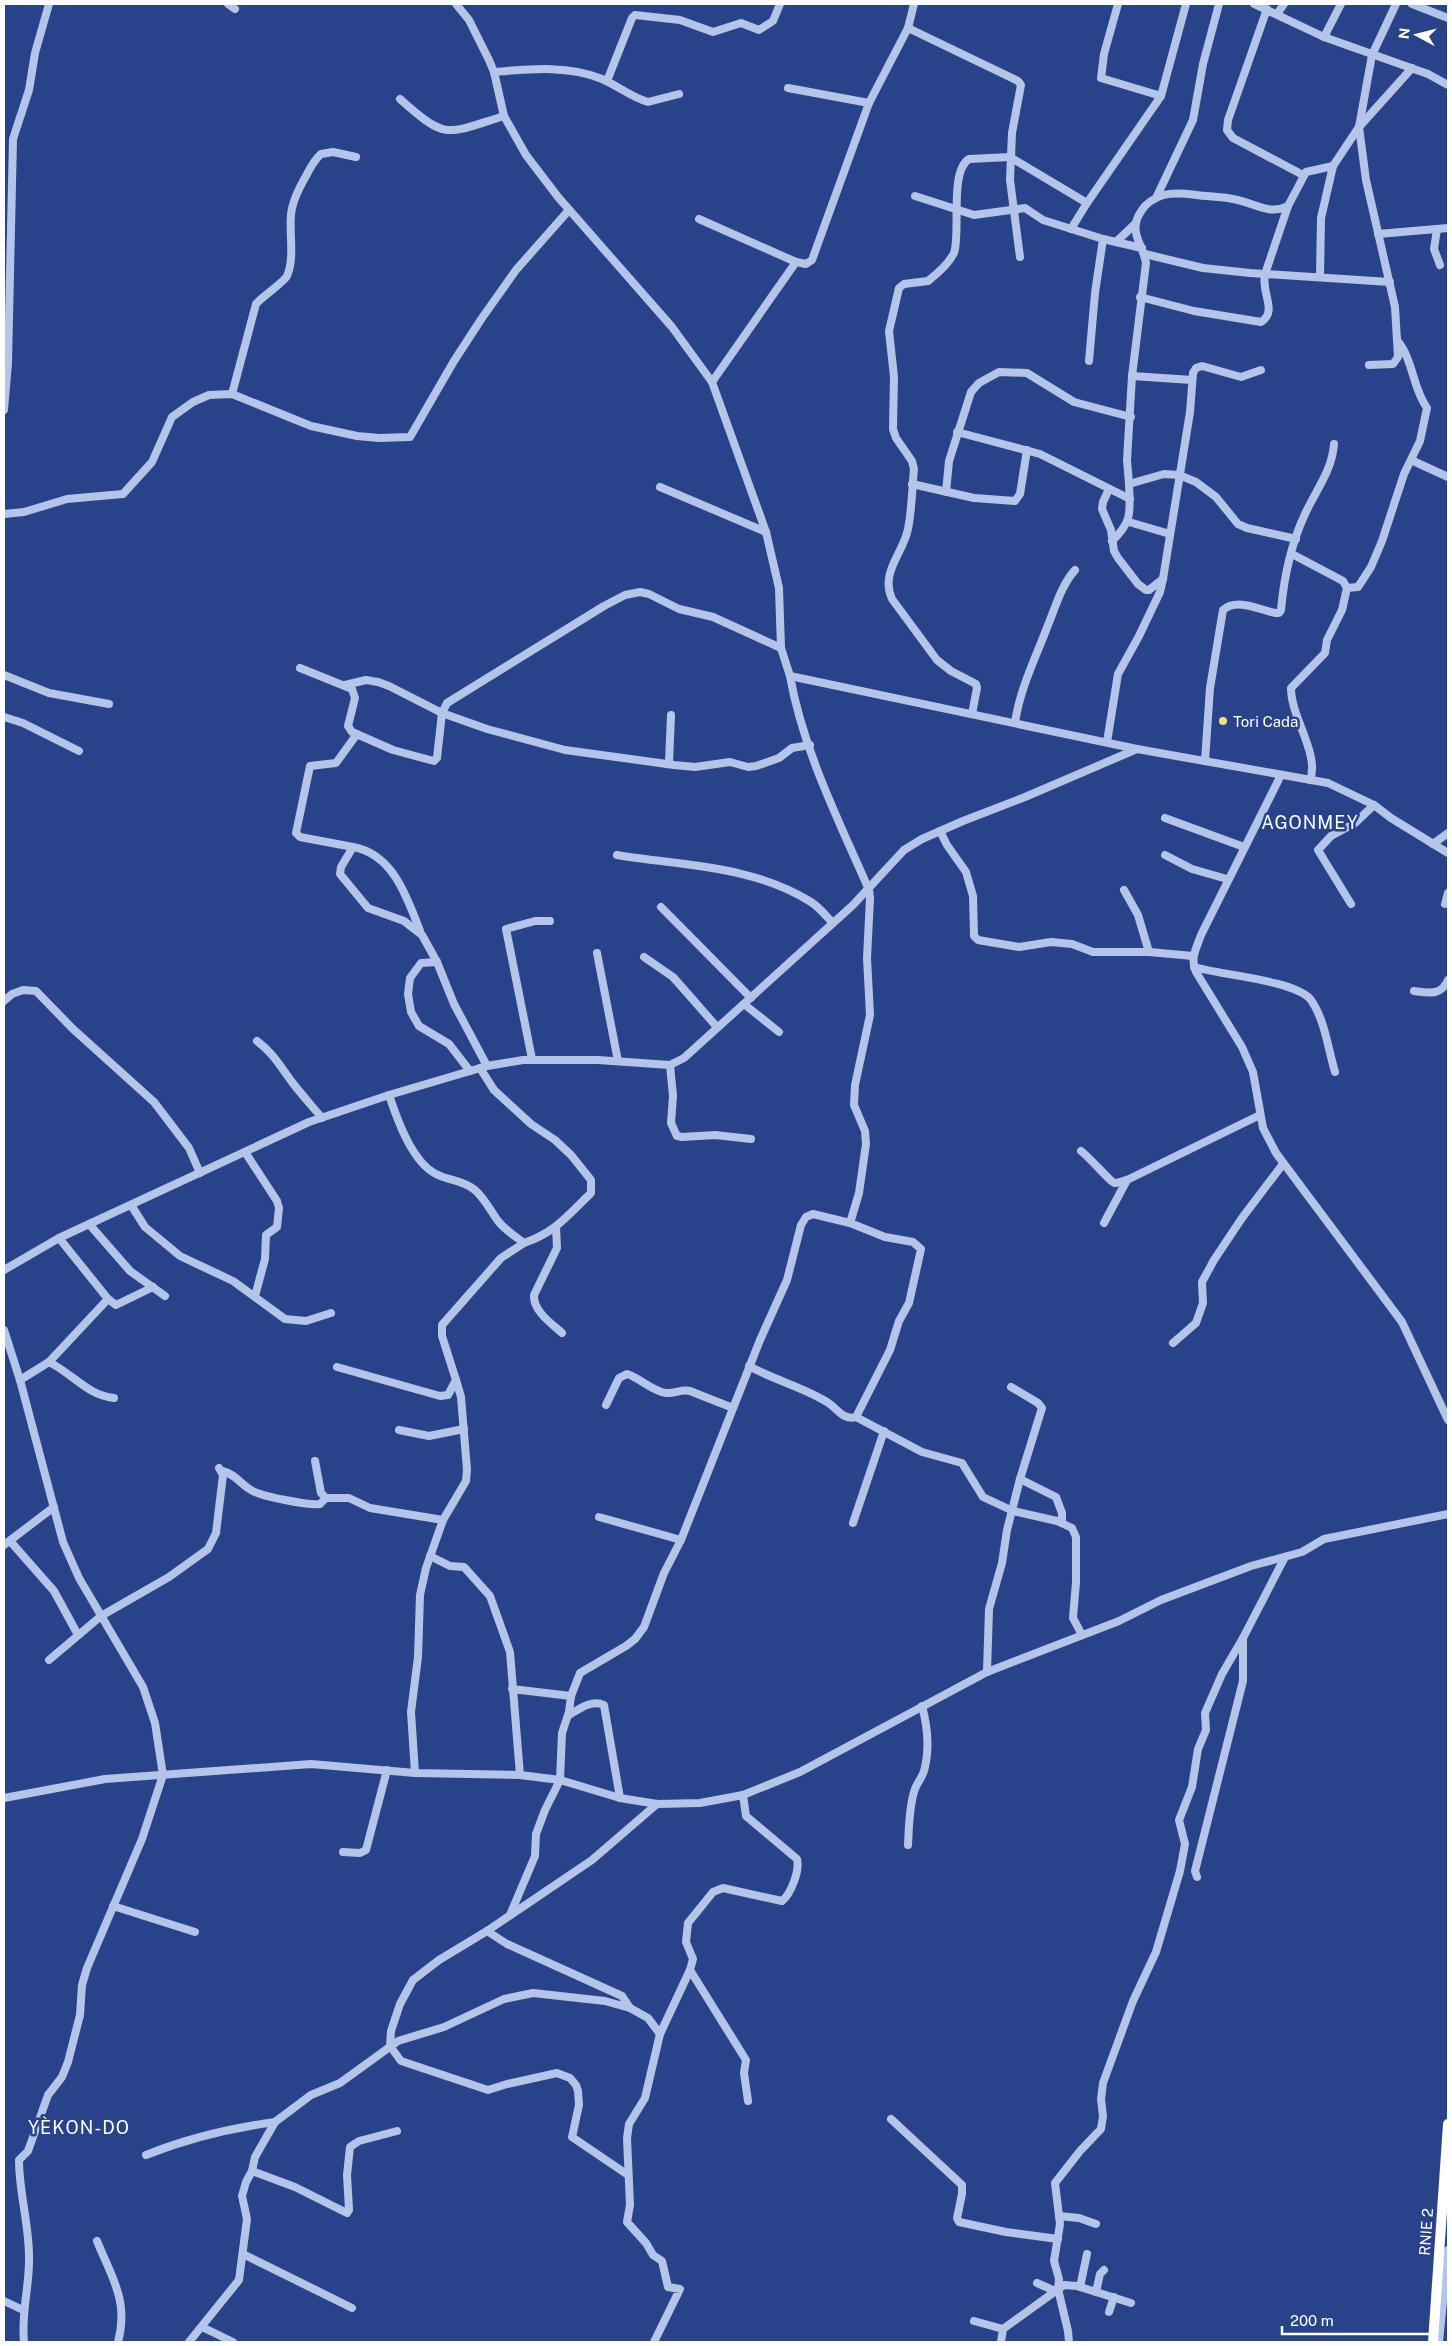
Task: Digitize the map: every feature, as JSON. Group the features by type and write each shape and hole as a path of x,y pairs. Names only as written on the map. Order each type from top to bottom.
{"highway":[{"name":"RNIE 2","path":"1433,2342 1448,2124"}],"street":[{"path":"4,410 13,140 29,90 35,53 49,4"},
{"path":"228,4 235,9"},
{"path":"607,81 632,18 635,15 680,20 713,32 741,23 758,30 773,21 780,4"},
{"path":"699,219 796,262 806,264 812,260 869,103 908,28 914,4"},
{"path":"1118,4 1104,54 1101,78 1161,96"},
{"path":"1071,229 1161,96 1186,4"},
{"path":"1112,541 1129,522 1130,499 1127,460 1132,376 1140,297 1146,263 1138,239 1136,224 1140,212 1157,196 1193,120 1219,4"},
{"path":"1254,4 1324,37 1412,68 1448,85"},
{"path":"1277,14 1284,4"},
{"path":"1324,37 1341,4"},
{"path":"1368,366 1397,362 1398,357 1395,307 1366,180 1358,127 1372,54 1396,4"},
{"path":"1412,4 1448,18"},
{"path":"460,5 494,72 504,116 526,155 568,210 672,327 712,382 766,532 779,588 781,648 790,676 795,701 833,806 869,890 867,958 870,1015 855,1085 854,1105 865,1131 866,1144 864,1171 850,1223"},
{"path":"1267,10 1228,120 1228,130 1233,138 1303,175"},
{"path":"908,28 1018,81 1022,90 1012,133 1010,157 1013,208 1020,256"},
{"path":"494,72 547,68 585,74 607,81 648,102 679,94"},
{"path":"1320,277 1321,218 1333,166 1358,127 1412,68"},
{"path":"788,88 869,103"},
{"path":"400,98 426,122 441,130 462,129 504,116"},
{"path":"232,394 256,304 264,294 282,282 288,274 291,214 302,183 313,162 321,154 333,152 356,157"},
{"path":"972,714 977,688 976,684 951,671 937,660 892,599 888,590 890,568 907,531 912,484 912,461 896,438 893,429 894,377 889,332 901,285 928,281 952,256 956,244 955,209 964,162 969,159 1010,157 1087,203"},
{"path":"1140,297 1194,311 1256,323 1266,319 1270,312 1263,284 1288,206 1303,175 1310,169 1333,166"},
{"path":"1157,196 1186,193 1233,199 1273,211 1288,206"},
{"path":"915,196 982,216 1013,208 1025,208 1043,220 1203,268 1390,282"},
{"path":"4,514 24,512 67,499 123,494 137,481 152,462 167,423 172,417 193,402 209,395 232,394 311,426 357,436 379,438 410,437 454,361 482,318 516,270 568,210"},
{"path":"1116,242 1136,224"},
{"path":"1378,234 1448,228"},
{"path":"1437,229 1434,249 1440,265"},
{"path":"1089,361 1095,294 1103,239"},
{"path":"712,382 796,262"},
{"path":"1347,588 1358,587 1371,568 1404,474 1412,460 1422,434 1427,408 1417,392 1413,371 1396,340"},
{"path":"1107,742 1118,674 1140,636 1160,592 1190,412 1192,380 1196,368 1202,366 1241,376 1261,370"},
{"path":"946,492 949,461 957,432 974,387 999,372 1028,372 1074,402 1131,417"},
{"path":"1132,376 1192,380"},
{"path":"957,432 1040,454 1130,499"},
{"path":"1205,761 1210,688 1223,610 1228,605 1238,604 1279,613 1285,573 1296,538 1305,515 1330,466 1334,444"},
{"path":"912,484 974,498 1015,502 1020,494 1027,450"},
{"path":"1412,460 1448,477"},
{"path":"1128,484 1164,474 1179,475 1196,482 1216,497 1238,524 1247,528 1296,538"},
{"path":"660,487 766,532"},
{"path":"1109,489 1102,509 1112,530 1112,541 1118,558 1143,589 1149,590 1163,579"},
{"path":"1129,522 1170,534"},
{"path":"1292,554 1343,582 1347,588 1342,610 1327,640 1325,653 1291,688 1292,706 1314,767 1310,780"},
{"path":"1015,723 1017,707 1026,680 1063,586 1075,570"},
{"path":"300,668 323,679 345,685 355,694 348,726 357,734 393,750 434,761 437,758 442,713 447,703 625,595 640,592 656,596 679,609 713,616 781,648"},
{"path":"4,676 49,693 108,704"},
{"path":"790,676 1137,749 1328,783 1374,805 1448,853"},
{"path":"345,685 366,680 383,684 442,713 565,750 695,767 730,762 748,767 756,766 779,758 792,748 810,745"},
{"path":"669,763 671,715"},
{"path":"4,717 23,723 79,751"},
{"path":"357,734 336,763 310,766 296,833 300,837 368,849 379,857 393,872 406,896 422,936 437,962 454,1004 494,1090 531,1124 555,1140 572,1155 592,1180 591,1193 556,1227 545,1236 524,1243 496,1264 442,1325 442,1336 461,1397 468,1470 466,1481 443,1520 430,1556 420,1595 418,1658 411,1712 415,1773"},
{"path":"4,1270 59,1238 245,1152 322,1118 389,1095 483,1067 532,1059 618,1061 670,1065 684,1058 834,923 869,890 904,850 940,831 1137,749"},
{"path":"1280,775 1228,879 1193,956 1194,967 1242,1046 1253,1072 1263,1128 1283,1164 1302,1186 1402,1322 1448,1420"},
{"path":"1351,904 1318,850 1331,836 1355,823 1374,805"},
{"path":"1165,818 1244,847"},
{"path":"940,831 947,845 966,872 973,896 974,936 978,940 1019,947 1051,942 1072,944 1093,952 1148,952 1193,956"},
{"path":"1433,844 1448,833"},
{"path":"353,847 341,867 340,874 368,908 404,921 422,936"},
{"path":"1165,855 1192,869 1228,879"},
{"path":"617,856 711,867 760,878 812,903 834,923"},
{"path":"1124,890 1138,915 1148,952"},
{"path":"1445,904 1448,893"},
{"path":"661,907 751,998"},
{"path":"532,1059 506,929 535,921 550,921"},
{"path":"597,953 618,1061"},
{"path":"644,957 673,977 717,1027"},
{"path":"437,962 421,963 410,978 408,994 411,1012 419,1026 449,1044 470,1071"},
{"path":"1194,967 1263,979 1310,999 1324,1028 1335,1072"},
{"path":"1414,990 1439,992 1448,980"},
{"path":"4,1001 12,994 23,990 36,991 73,1029 154,1102 189,1148 200,1173"},
{"path":"744,1004 779,1032"},
{"path":"256,1041 269,1050 281,1064 292,1082 322,1118"},
{"path":"670,1065 673,1096 671,1123 678,1136 715,1135 751,1139"},
{"path":"389,1095 408,1142 423,1163 435,1174 463,1182 472,1188 485,1200 505,1229 524,1243"},
{"path":"1081,1151 1094,1162 1110,1182 1115,1183 1126,1180 1260,1116"},
{"path":"245,1152 277,1201 279,1208 277,1227 266,1235 265,1259 255,1296"},
{"path":"1173,1343 1196,1323 1204,1303 1202,1282 1214,1260 1242,1218 1283,1164"},
{"path":"1104,1223 1126,1180"},
{"path":"131,1204 146,1227 180,1256 233,1281 273,1311 292,1321 306,1321 331,1313"},
{"path":"510,1915 536,1856 536,1834 545,1810 560,1780 562,1733 568,1715 571,1696 580,1673 611,1657 626,1646 644,1627 664,1573 681,1540 749,1366 788,1280 801,1225 806,1217 812,1214 850,1223 885,1237 913,1242 921,1249 909,1303 899,1321 890,1350 856,1417"},
{"path":"89,1224 130,1271 165,1296"},
{"path":"556,1227 557,1248 533,1301 535,1307 562,1333"},
{"path":"59,1238 108,1299 116,1305 153,1287"},
{"path":"20,1380 49,1362 108,1299"},
{"path":"4,1330 20,1380 63,1542 79,1578 143,1687 154,1723 163,1775 142,1839 93,1950 82,1985 80,2015 68,2062 62,2077 48,2095 28,2151 19,2160 19,2185 24,2204 30,2261 23,2310 24,2342"},
{"path":"49,1362 68,1372 92,1392 114,1398"},
{"path":"749,1366 824,1400 849,1418 856,1417 922,1452 962,1463 983,1497 1013,1511 1062,1523 1072,1528 1076,1537 1076,1582 1073,1618 1082,1635"},
{"path":"337,1367 440,1396 461,1397"},
{"path":"606,1405 619,1378 627,1374 666,1393 683,1390 690,1391 733,1408"},
{"path":"448,1395 456,1380"},
{"path":"987,1672 989,1609 1020,1479 1042,1408 1038,1403 1012,1387"},
{"path":"399,1430 429,1436 464,1429"},
{"path":"853,1523 884,1431"},
{"path":"316,1462 322,1493 326,1498"},
{"path":"49,1660 101,1616 169,1576 208,1548 216,1533 220,1470 233,1474 249,1490 301,1503 316,1505 326,1498 349,1498 370,1508 443,1520"},
{"path":"1020,1479 1056,1497 1062,1513 1062,1523"},
{"path":"54,1507 7,1543 54,1591 78,1635"},
{"path":"4,1798 96,1781 311,1764 415,1773 520,1775 560,1780 620,1798 657,1804 700,1803 743,1795 800,1772 987,1672 1119,1621 1161,1600 1251,1566 1302,1552 1324,1539 1448,1514"},
{"path":"598,1517 681,1540"},
{"path":"430,1556 450,1566 464,1567 488,1591 510,1652 520,1775"},
{"path":"1069,2342 1064,2308 1056,2290 1059,2279 1054,2261 1058,2239 1059,2216 1055,2182 1101,2129 1103,2084 1133,2001 1156,1952 1180,1871 1185,1844 1179,1820 1192,1788 1198,1749 1206,1730 1205,1712 1222,1674 1285,1557"},
{"path":"1197,1877 1195,1871 1242,1681 1243,1638"},
{"path":"512,1689 571,1696"},
{"path":"568,1715 588,1704 600,1703 604,1705 620,1798"},
{"path":"908,1845 912,1802 924,1771 929,1730 922,1706"},
{"path":"343,1852 360,1853 366,1850 387,1770"},
{"path":"654,2342 680,2289 668,2287 662,2261 653,2255 646,2243 628,2222 630,2206 627,2138 630,2124 645,2098 657,2056 660,2034 690,1970 693,1959 686,1942 688,1923 714,1892 723,1888 782,1901 786,1898 798,1869 797,1859 746,1816 743,1795"},
{"path":"628,2175 572,2138 579,2105 576,2085 570,2078 557,2073 488,2090 401,2061 390,2046 391,2031 400,2004 413,1980 439,1960 487,1931 592,1860 657,1804"},
{"path":"113,1906 195,1932"},
{"path":"487,1931 507,1944 622,1996 630,2008"},
{"path":"690,1970 746,2060 744,2073 748,2101"},
{"path":"188,2342 239,2280 247,2218 242,2196 252,2171 255,2157 275,2122 311,2095 340,2083 369,2064 398,2041 444,2027 504,1999 533,1993 605,2001 630,2008 648,2018 660,2034"},
{"path":"891,2119 962,2185 957,2218 959,2222 1006,2232 1058,2239"},
{"path":"146,2155 176,2142 242,2126 275,2122"},
{"path":"252,2171 295,2187 347,2213 349,2210 347,2175 350,2147 359,2141 397,2131"},
{"path":"1059,2216 1079,2218 1096,2224"},
{"path":"97,2241 120,2296 122,2307 118,2342"},
{"path":"1439,2342 1448,2250"},
{"path":"243,2254 352,2308"},
{"path":"1080,2287 1087,2254"},
{"path":"1096,2292 1100,2274 1104,2270"},
{"path":"1037,2283 1056,2290"},
{"path":"1001,2342 1003,2329 1064,2285 1080,2287 1131,2304"},
{"path":"1108,2312 1114,2297"},
{"path":"4,2301 23,2310"},
{"path":"974,2321 1003,2329"},
{"path":"202,2327 233,2342"}],"place":[{"name":"Tori Cada","path":"1223,721"}],"district":[{"name":"AGONMEY","path":"1310,822"},
{"name":"YÈKON-DO","path":"79,2127"}]}
